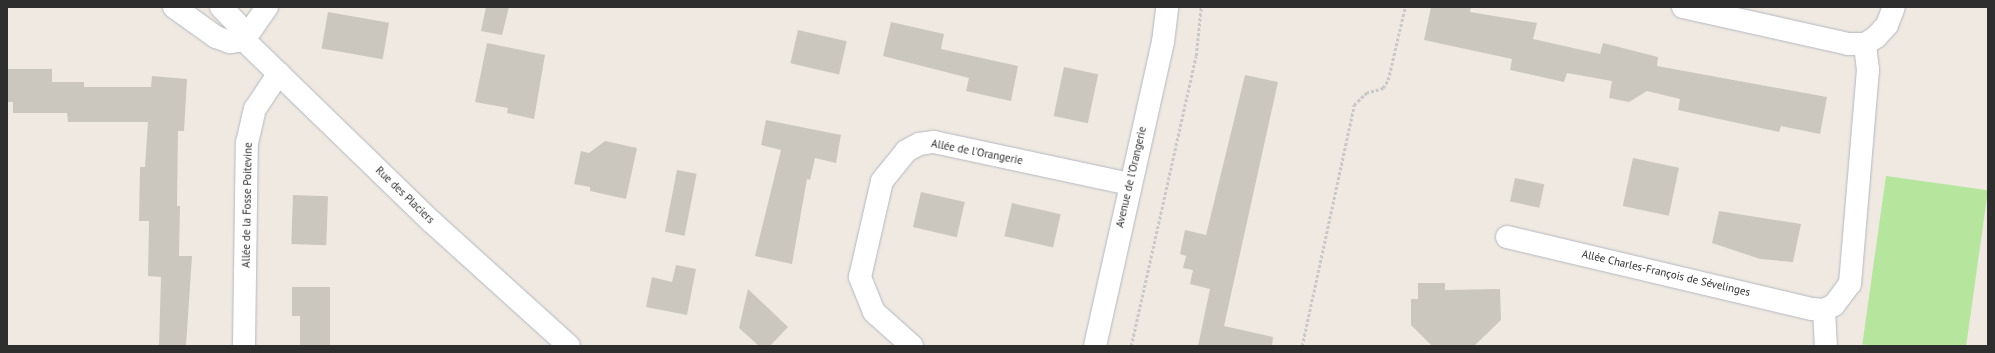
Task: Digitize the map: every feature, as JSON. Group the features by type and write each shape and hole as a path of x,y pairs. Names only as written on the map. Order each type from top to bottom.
{"street":[{"path":"174,7 216,37 230,42 244,40 267,7"},
{"name":"Rue des Placiers","path":"221,7 240,27 244,40 433,223 569,346"},
{"name":"Avenue de l'Orangerie","path":"1095,346 1130,184 1163,42 1167,7"},
{"path":"1683,7 1857,44 1887,25 1894,7"},
{"path":"1826,346 1824,310 1843,297 1850,284 1868,70 1857,44"},
{"name":"Allée de la Fosse Poitevine","path":"244,346 247,143 254,109 279,73"},
{"name":"Allée de l'Orangerie","path":"912,346 874,312 860,277 882,181 906,151 919,144 934,142 1130,184"},
{"name":"Allée Charles-François de Sévelinges","path":"1507,237 1824,310"}],"path":[{"path":"1131,346 1196,56 1201,7"},
{"path":"1302,346 1354,105 1366,93 1383,88 1388,80 1405,7"}],"green space":[{"path":"1886,176 1988,190 1966,346 1874,346 1862,344"}],"building":[{"path":"486,7 509,7 502,35 481,31"},
{"path":"1431,7 1471,7 1470,12 1537,23 1533,39 1600,54 1603,43 1658,57 1657,66 1827,97 1820,134 1781,126 1779,132 1678,110 1680,99 1647,91 1629,102 1609,98 1612,81 1567,73 1564,82 1510,70 1512,59 1424,40"},
{"path":"328,12 389,23 383,59 322,48"},
{"path":"891,22 944,34 941,49 1018,66 1011,101 966,91 969,78 883,56"},
{"path":"798,30 847,41 839,74 790,63"},
{"path":"487,43 545,55 534,119 507,113 508,108 475,102"},
{"path":"1064,67 1098,74 1088,123 1054,116"},
{"path":"7,69 52,69 52,82 84,82 84,87 151,87 152,76 187,79 184,131 178,131 177,206 180,206 179,256 192,256 186,346 159,346 161,277 148,276 149,221 139,221 140,167 145,167 148,122 68,122 67,113 13,113 13,102 7,102"},
{"path":"1245,75 1278,82 1224,326 1273,337 1272,346 1198,346 1210,289 1190,284 1193,270 1183,268 1186,256 1180,254 1185,230 1206,235"},
{"path":"766,120 841,135 836,163 815,158 810,180 807,179 792,264 755,256 781,150 761,145"},
{"path":"605,141 637,148 626,199 590,191 590,187 574,184 581,151 589,153"},
{"path":"1633,158 1679,168 1669,216 1623,206"},
{"path":"677,170 697,174 685,236 665,232"},
{"path":"1515,178 1544,184 1539,208 1510,201"},
{"path":"921,192 965,202 957,237 913,227"},
{"path":"293,195 328,196 326,245 291,244"},
{"path":"1012,203 1061,214 1053,247 1004,236"},
{"path":"1719,211 1801,224 1793,262 1760,259 1712,243"},
{"path":"676,265 696,269 687,315 646,307 652,277 672,282"},
{"path":"1418,283 1445,283 1445,290 1500,289 1501,320 1474,346 1432,346 1411,325 1411,299 1418,299"},
{"path":"292,287 330,287 330,346 300,346 300,316 292,316"},
{"path":"748,289 788,327 770,346 759,346 739,328"}]}
